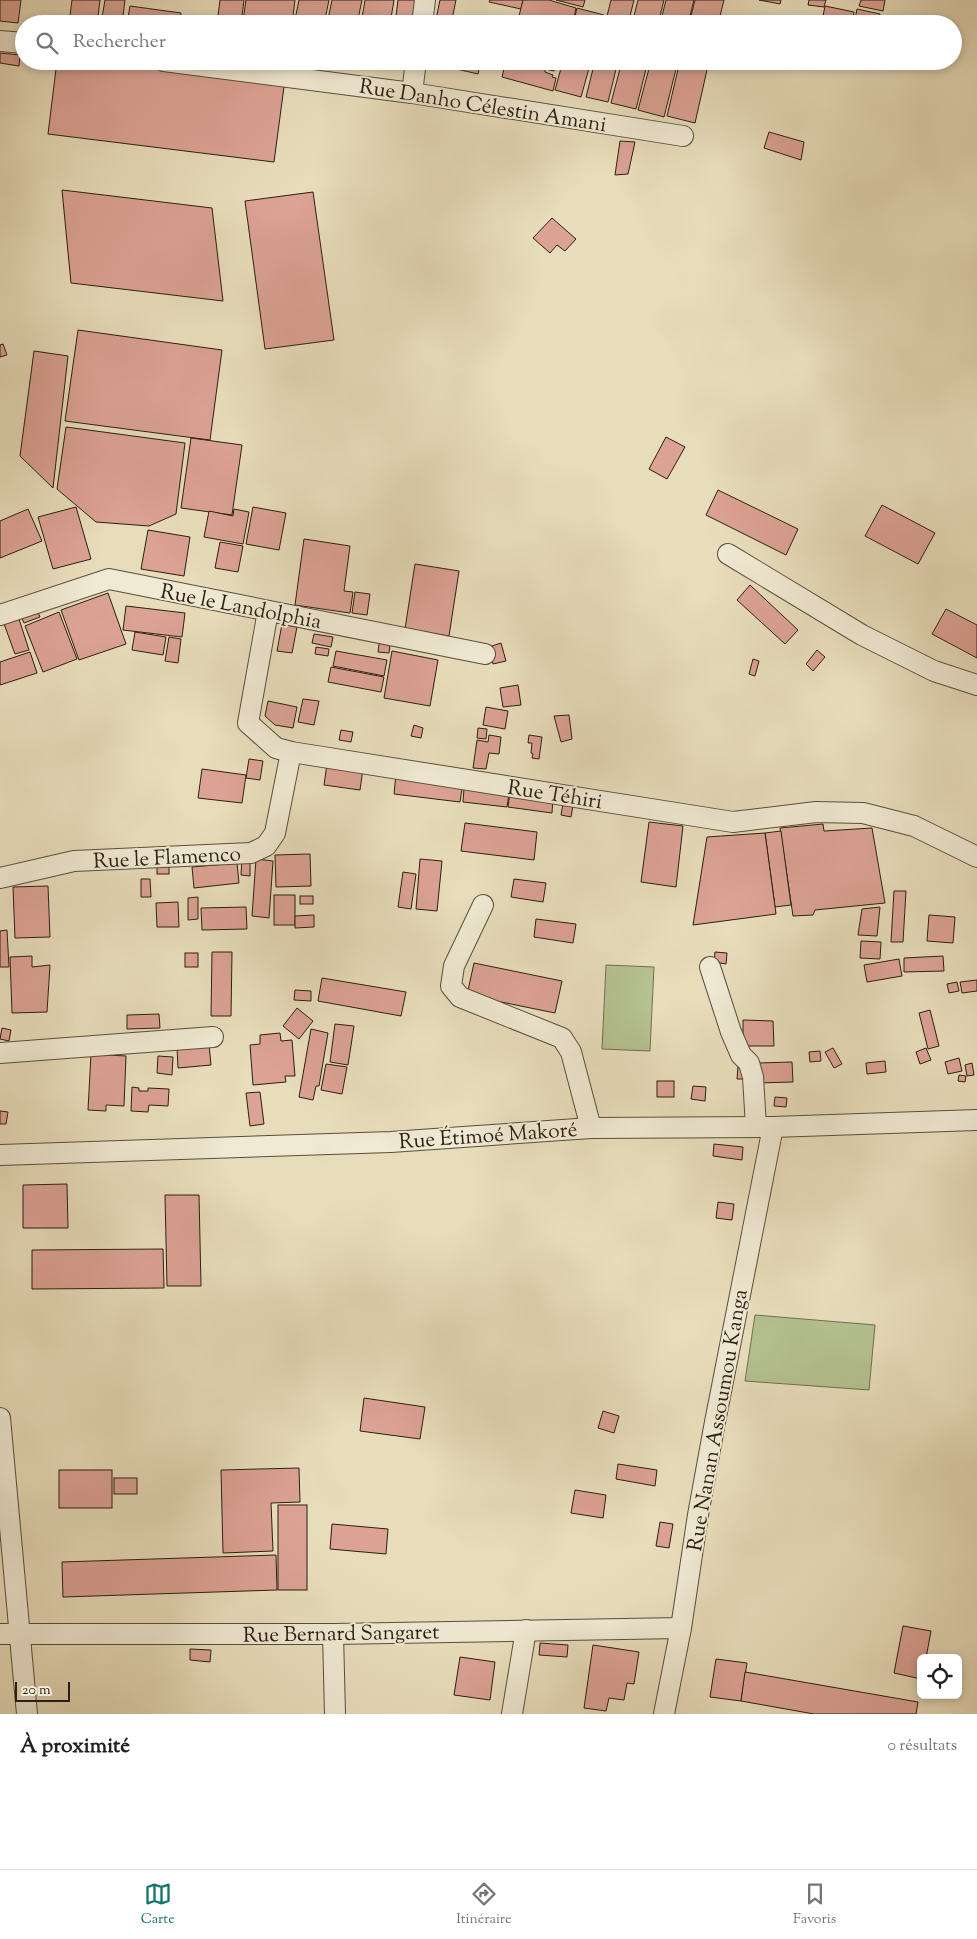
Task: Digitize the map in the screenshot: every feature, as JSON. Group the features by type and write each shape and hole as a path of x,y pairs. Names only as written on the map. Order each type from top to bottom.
{"street":[{"path":"423,15 425,0"},
{"path":"0,41 15,42"},
{"name":"Rue Danho Célestin Amani","path":"234,70 412,93 683,136"},
{"path":"412,93 415,70"},
{"path":"728,554 862,635 934,671 977,685"},
{"name":"Rue le Landolphia","path":"0,615 109,579 485,654"},
{"name":"Rue Téhiri","path":"268,611 248,723 276,748 291,752 733,822 816,812 863,814 914,826 977,857"},
{"name":"Rue le Flamenco","path":"0,878 74,861 251,853 266,846 275,833 291,752"},
{"path":"483,905 454,966 451,986 460,997 562,1038 571,1052 591,1128"},
{"name":"Rue Nanan Assoumou Kanga","path":"664,1714 681,1628 701,1497 765,1127 750,1064 741,1055 731,1032 710,967"},
{"path":"0,1053 213,1037"},
{"name":"Rue Étimoé Makoré","path":"0,1155 391,1142 591,1128 765,1127 977,1120"},
{"path":"0,1418 9,1634 27,1714"},
{"name":"Rue Bernard Sangaret","path":"9,1634 333,1634 681,1628"},
{"path":"512,1714 526,1630"},
{"path":"333,1634 335,1714"}],"green space":[{"path":"606,965 654,967 650,1051 602,1049"},
{"path":"755,1315 875,1325 869,1390 745,1381"}],"building":[{"path":"0,0 21,0 19,15 15,15 15,23 0,21"},
{"path":"72,0 100,0 98,15 70,15"},
{"path":"105,0 125,0 123,15 102,15"},
{"path":"220,0 244,0 242,15 218,15"},
{"path":"246,0 295,0 293,15 244,15"},
{"path":"299,0 329,0 326,15 296,15"},
{"path":"332,0 362,0 359,15 329,15"},
{"path":"365,0 394,0 392,15 362,15"},
{"path":"398,0 422,0 420,15 396,15"},
{"path":"440,0 456,0 453,15 437,15"},
{"path":"490,0 523,0 521,9 489,2"},
{"path":"523,0 549,0 576,8 574,15 519,15"},
{"path":"556,0 585,0 583,7"},
{"path":"611,0 634,0 630,15 607,15"},
{"path":"638,0 664,0 660,15 634,15"},
{"path":"666,0 694,0 690,15 662,15"},
{"path":"695,0 724,0 720,15 691,15"},
{"path":"759,0 781,0 780,4"},
{"path":"809,0 826,0 824,7 808,5"},
{"path":"861,0 885,0 883,11 859,6"},
{"path":"130,6 181,13 181,15 128,15"},
{"path":"825,6 854,12 854,15 823,15"},
{"path":"577,8 604,15 575,15"},
{"path":"857,9 880,14 880,15 856,15"},
{"path":"0,53 15,54 15,65 0,63"},
{"path":"56,70 212,70 285,79 274,162 48,134"},
{"path":"461,70 479,70 478,74"},
{"path":"504,70 545,70 545,72 556,78 553,91 502,77"},
{"path":"561,70 588,70 581,97 555,90"},
{"path":"593,70 616,70 608,102 586,97"},
{"path":"620,70 646,70 636,109 611,103"},
{"path":"649,70 676,70 664,117 638,110"},
{"path":"678,70 707,70 695,123 667,116"},
{"path":"769,132 804,142 801,160 764,148"},
{"path":"620,141 635,142 628,174 615,175"},
{"path":"62,190 212,208 223,301 71,283"},
{"path":"313,192 334,340 265,349 245,201"},
{"path":"552,218 576,239 565,251 557,245 550,253 533,238"},
{"path":"78,330 222,350 210,440 65,421"},
{"path":"3,344 7,355 0,357 0,345"},
{"path":"34,351 68,356 53,488 20,456"},
{"path":"66,427 185,443 176,514 149,526 96,522 57,489"},
{"path":"666,437 685,447 667,479 649,469"},
{"path":"191,438 242,445 232,515 181,508"},
{"path":"718,490 798,529 786,555 706,515"},
{"path":"882,505 935,533 918,564 865,536"},
{"path":"76,507 91,559 53,569 38,517"},
{"path":"253,507 286,513 279,550 246,544"},
{"path":"28,509 42,541 0,558 0,521"},
{"path":"234,509 249,512 243,544 204,537 209,511 233,516"},
{"path":"148,530 190,537 184,576 141,569"},
{"path":"304,539 350,546 344,591 353,592 350,613 295,605"},
{"path":"220,542 243,546 238,572 215,568"},
{"path":"415,564 459,571 449,636 405,629"},
{"path":"750,585 798,630 785,644 737,600"},
{"path":"355,592 370,594 367,615 352,613"},
{"path":"108,593 126,644 79,660 61,610"},
{"path":"126,606 185,613 182,637 123,630"},
{"path":"946,609 977,625 977,658 932,634"},
{"path":"37,610 40,617 24,623 21,616"},
{"path":"59,612 77,659 43,672 25,626"},
{"path":"18,616 29,650 15,654 3,621"},
{"path":"282,624 297,627 292,653 277,651"},
{"path":"135,632 166,637 163,655 132,650"},
{"path":"314,634 333,637 331,647 312,643"},
{"path":"380,636 391,638 389,653 378,652"},
{"path":"169,637 181,639 178,663 165,661"},
{"path":"501,643 506,661 493,664 489,647"},
{"path":"316,647 329,649 328,656 315,654"},
{"path":"817,650 825,657 813,671 806,664"},
{"path":"336,651 387,660 384,676 333,666"},
{"path":"392,651 438,660 430,706 384,698"},
{"path":"30,652 37,673 0,685 0,662"},
{"path":"753,659 759,661 755,676 749,674"},
{"path":"331,667 384,677 381,692 328,682"},
{"path":"518,685 521,705 503,707 500,688"},
{"path":"303,699 319,701 314,725 298,722"},
{"path":"268,701 297,707 293,728 275,725 265,716"},
{"path":"486,707 508,711 505,729 483,725"},
{"path":"569,715 572,739 561,742 554,716"},
{"path":"414,725 423,728 421,738 411,736"},
{"path":"478,728 487,729 486,739 477,738"},
{"path":"341,730 353,732 351,742 339,740"},
{"path":"489,735 501,737 499,754 489,753 486,769 473,768 477,740 488,742"},
{"path":"529,735 542,737 539,759 532,758 532,743 528,743"},
{"path":"249,759 263,761 260,780 246,778"},
{"path":"327,764 363,769 360,790 324,785"},
{"path":"202,769 246,775 242,803 198,798"},
{"path":"396,774 463,782 460,802 394,794"},
{"path":"464,788 509,794 507,807 463,802"},
{"path":"510,792 553,798 552,813 508,807"},
{"path":"564,798 574,800 571,817 561,815"},
{"path":"649,822 683,826 676,887 641,882"},
{"path":"465,823 537,832 534,860 461,851"},
{"path":"823,824 824,831 872,828 885,903 815,910 813,915 793,916 780,828"},
{"path":"781,831 791,905 775,907 765,833"},
{"path":"765,833 776,914 693,925 707,837"},
{"path":"310,854 311,886 276,887 275,855"},
{"path":"242,857 250,857 250,876 241,875"},
{"path":"256,859 273,861 269,918 252,916"},
{"path":"420,859 442,861 437,911 416,909"},
{"path":"237,863 239,883 194,888 192,867"},
{"path":"157,864 169,864 169,874 157,874"},
{"path":"403,872 416,874 411,909 398,907"},
{"path":"141,879 150,879 151,897 141,897"},
{"path":"514,879 546,883 543,902 511,897"},
{"path":"48,886 50,937 15,938 13,887"},
{"path":"894,891 906,891 903,942 891,942"},
{"path":"274,895 295,895 295,925 274,925"},
{"path":"300,896 313,896 313,904 300,904"},
{"path":"198,897 198,919 188,920 188,898"},
{"path":"178,902 179,927 157,927 156,903"},
{"path":"246,907 247,929 202,930 201,908"},
{"path":"880,907 877,936 858,935 862,909"},
{"path":"314,915 314,927 295,928 295,916"},
{"path":"929,915 955,917 953,943 927,941"},
{"path":"536,919 576,924 573,943 534,937"},
{"path":"7,930 9,967 0,967 0,931"},
{"path":"861,941 881,942 880,959 860,958"},
{"path":"212,952 232,952 231,1016 211,1016"},
{"path":"715,952 727,953 726,964 714,962"},
{"path":"185,953 198,953 198,967 185,967"},
{"path":"32,956 32,967 50,965 47,1012 12,1013 10,957"},
{"path":"943,956 944,971 904,972 904,958"},
{"path":"899,959 902,976 867,982 864,965"},
{"path":"474,963 562,981 555,1013 467,995"},
{"path":"322,978 406,992 401,1016 318,1001"},
{"path":"977,980 977,991 962,993 960,982"},
{"path":"957,982 959,991 949,993 947,984"},
{"path":"295,990 311,991 311,1001 294,1000"},
{"path":"297,1008 313,1021 299,1039 283,1026"},
{"path":"930,1010 939,1046 928,1049 919,1013"},
{"path":"159,1014 160,1028 127,1029 127,1015"},
{"path":"743,1020 773,1021 774,1046 743,1046"},
{"path":"335,1024 354,1026 348,1065 330,1062"},
{"path":"2,1028 11,1030 9,1041 0,1039"},
{"path":"311,1029 328,1033 319,1086 316,1086 313,1100 299,1097"},
{"path":"280,1033 281,1041 292,1040 295,1076 285,1076 286,1082 253,1085 250,1045 260,1044 260,1035"},
{"path":"209,1044 211,1065 178,1068 177,1047"},
{"path":"833,1048 842,1064 834,1068 825,1052"},
{"path":"926,1048 931,1060 920,1064 916,1052"},
{"path":"820,1051 821,1061 810,1062 809,1052"},
{"path":"91,1054 126,1056 124,1106 106,1105 106,1111 88,1110"},
{"path":"158,1056 173,1057 172,1075 157,1073"},
{"path":"959,1058 962,1071 948,1074 945,1062"},
{"path":"885,1061 886,1072 867,1074 866,1063"},
{"path":"792,1062 793,1082 758,1083 758,1063"},
{"path":"972,1063 974,1075 967,1076 965,1065"},
{"path":"326,1064 347,1067 342,1094 321,1090"},
{"path":"738,1066 747,1067 746,1079 737,1079"},
{"path":"959,1075 966,1076 965,1082 958,1081"},
{"path":"657,1081 674,1081 674,1097 657,1097"},
{"path":"693,1086 706,1087 705,1101 691,1099"},
{"path":"132,1087 139,1088 139,1091 148,1091 148,1088 169,1089 168,1106 149,1105 148,1112 131,1111"},
{"path":"260,1092 264,1124 250,1126 246,1093"},
{"path":"775,1097 787,1098 786,1107 774,1106"},
{"path":"0,1111 8,1112 6,1124 0,1124"},
{"path":"714,1144 743,1147 742,1160 713,1156"},
{"path":"67,1184 68,1228 23,1228 23,1185"},
{"path":"165,1195 199,1195 201,1286 167,1286"},
{"path":"718,1202 734,1204 732,1220 716,1218"},
{"path":"163,1249 164,1288 32,1289 32,1250"},
{"path":"364,1398 425,1407 420,1439 360,1431"},
{"path":"603,1411 619,1416 614,1433 598,1428"},
{"path":"618,1464 657,1470 655,1486 616,1479"},
{"path":"299,1468 300,1502 271,1503 273,1551 223,1553 221,1470"},
{"path":"59,1470 112,1470 112,1508 59,1508"},
{"path":"114,1478 137,1478 137,1494 114,1494"},
{"path":"575,1490 606,1495 603,1518 571,1513"},
{"path":"278,1505 307,1505 307,1590 278,1590"},
{"path":"660,1522 673,1524 669,1548 656,1546"},
{"path":"332,1524 388,1529 386,1554 330,1549"},
{"path":"276,1555 277,1590 63,1597 62,1562"},
{"path":"903,1626 931,1631 927,1654 917,1654 917,1678 894,1673"},
{"path":"540,1643 568,1645 567,1657 539,1655"},
{"path":"593,1645 639,1652 634,1684 627,1683 624,1700 609,1698 606,1711 584,1708"},
{"path":"190,1649 211,1650 210,1662 190,1660"},
{"path":"460,1657 495,1662 490,1700 454,1695"},
{"path":"716,1659 747,1663 741,1701 710,1697"},
{"path":"745,1672 918,1702 916,1714 814,1714 741,1701"}]}
